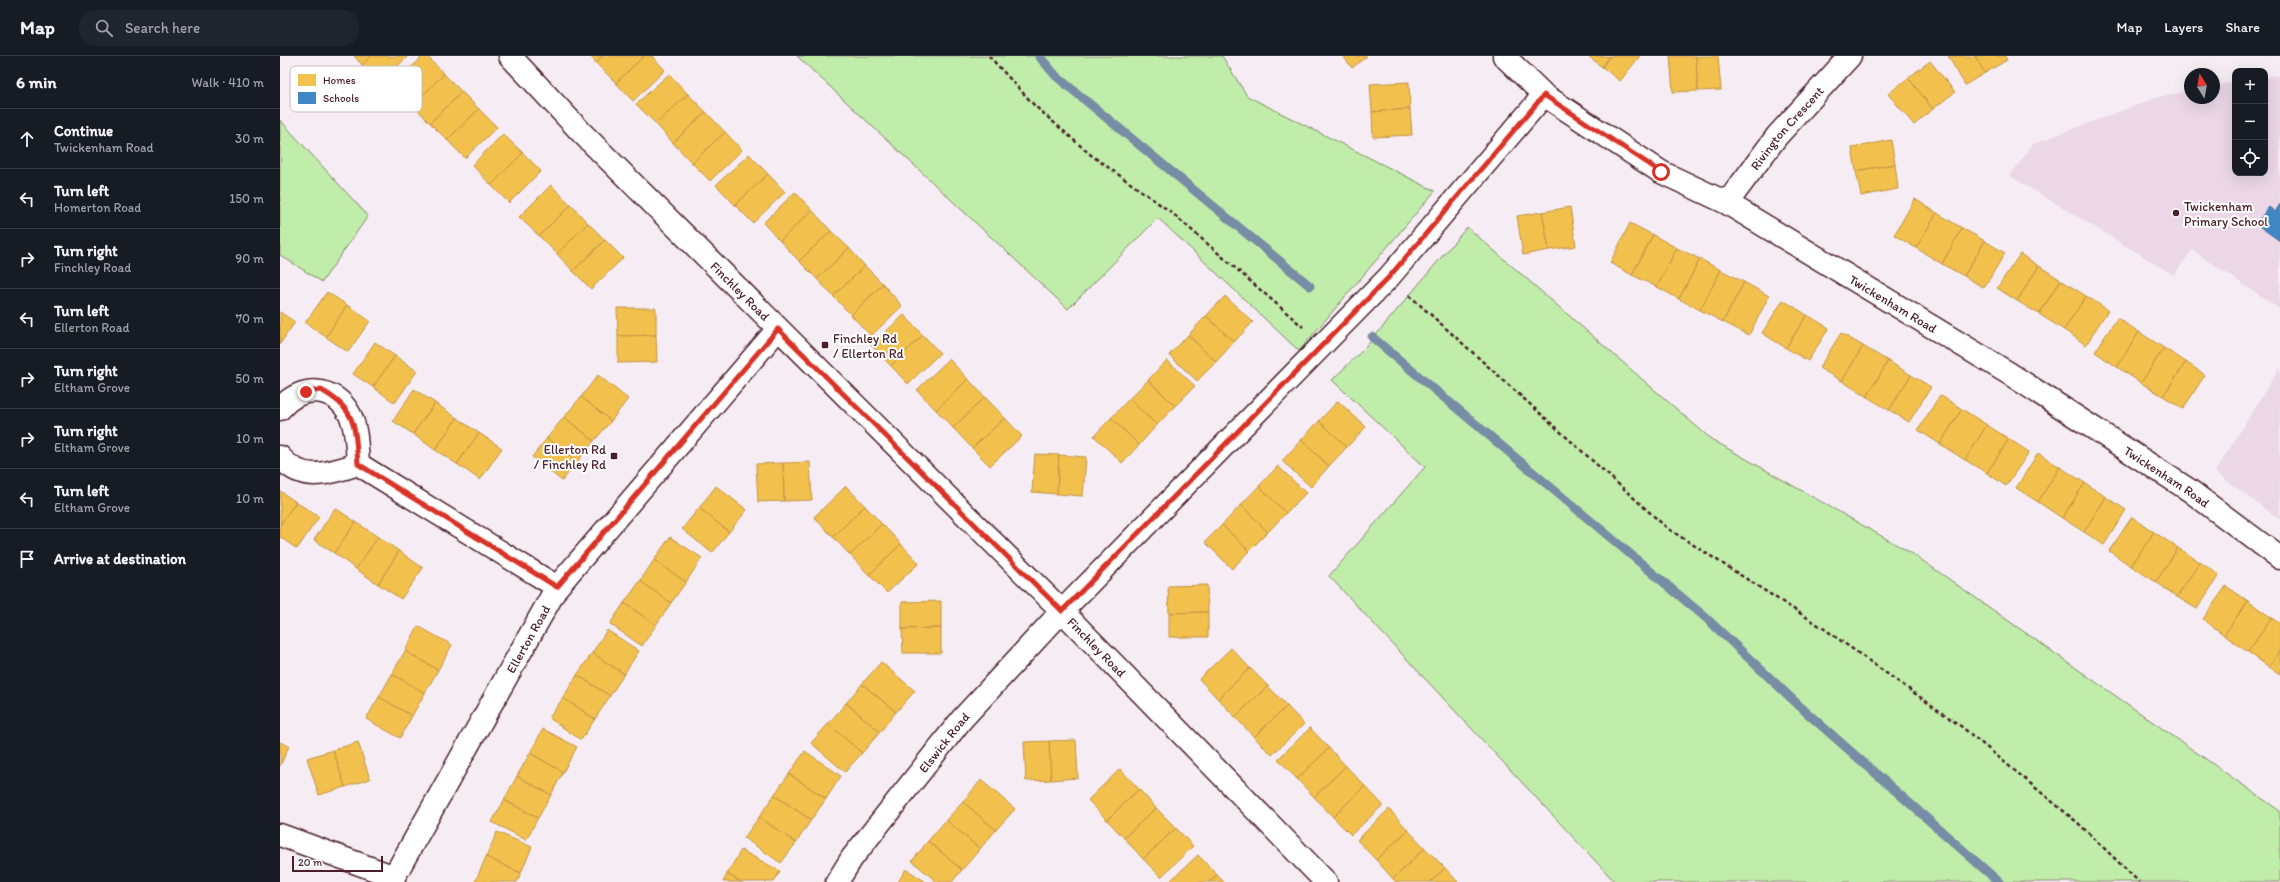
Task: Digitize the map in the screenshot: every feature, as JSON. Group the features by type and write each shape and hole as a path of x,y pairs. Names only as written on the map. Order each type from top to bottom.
{"street":[{"name":"Finchley Road","path":"510,56 581,132 1062,611 1326,882"},
{"name":"Twickenham Road","path":"1504,56 1544,95 1661,172 1727,203 2010,374 2189,490 2280,558"},
{"name":"Rivington Crescent","path":"1727,203 1778,136 1850,56"},
{"name":"Elswick Road","path":"837,882 852,858 962,719 1062,611 1389,277 1544,95"},
{"name":"Ellerton Road","path":"391,879 557,587 778,329"},
{"path":"280,409 293,397 306,392 321,390 332,396 344,406 351,416 358,464"},
{"path":"280,457 285,463 300,472 315,475 358,464 557,587"},
{"path":"280,835 391,879"}],"path":[{"path":"989,56 1036,106 1091,155 1172,213 1324,345"},
{"path":"1389,277 1667,528 1823,628 1962,727 2078,823 2139,882"}],"shaded area":[{"name":"Twickenham Primary School","path":"2280,75 2280,309 2192,250 2174,275 2010,176 2033,144 2158,97 2184,92 2184,104 2220,104 2220,85 2232,83 2232,176 2268,176 2268,77"},
{"path":"2280,367 2280,520 2215,472"}],"green space":[{"path":"797,56 1222,56 1247,96 1435,191 1299,351 1158,218 1068,309"},
{"path":"280,120 368,216 322,282 280,255"},
{"path":"1467,227 1711,439 1913,554 2280,811 2280,882 1615,882 1329,576 1425,467 1332,380 1364,349"}],"building: Homes":[{"path":"354,56 371,56 362,65"},
{"path":"371,56 408,56 398,66 362,65"},
{"path":"423,56 427,56 444,74 422,96 422,66 413,66"},
{"path":"590,56 603,56 596,63"},
{"path":"603,56 644,56 616,83 596,63"},
{"path":"644,56 652,56 665,70 633,101 616,83"},
{"path":"1343,56 1367,56 1352,68"},
{"path":"1588,56 1610,56 1602,67"},
{"path":"1610,56 1640,56 1620,81 1602,67"},
{"path":"1670,56 1696,56 1698,91 1673,92"},
{"path":"1696,56 1718,56 1721,90 1698,91"},
{"path":"1948,56 1975,56 1985,73 1965,85"},
{"path":"1975,56 2005,56 2007,60 1985,73"},
{"path":"1930,61 1955,92 1933,109 1908,78"},
{"path":"444,74 462,92 430,123 420,112 422,112 422,96"},
{"path":"669,74 688,94 656,124 636,104"},
{"path":"1908,78 1933,109 1914,125 1888,94"},
{"path":"1409,82 1410,109 1372,112 1370,84"},
{"path":"462,92 479,109 447,140 430,123"},
{"path":"688,94 706,112 673,143 656,124"},
{"path":"479,109 497,127 465,158 447,140"},
{"path":"1410,109 1412,135 1373,137 1372,112"},
{"path":"706,112 725,132 692,163 673,143"},
{"path":"725,132 742,150 710,181 692,163"},
{"path":"503,134 523,153 491,185 472,165"},
{"path":"1891,140 1895,164 1856,171 1852,148"},
{"path":"523,153 541,171 509,203 491,185"},
{"path":"749,154 768,174 735,205 716,185"},
{"path":"1895,164 1898,189 1861,196 1856,171"},
{"path":"768,174 785,192 753,223 735,205"},
{"path":"551,185 571,205 539,236 519,217"},
{"path":"795,192 812,210 780,241 763,223"},
{"path":"1915,199 1937,213 1916,248 1894,235"},
{"path":"571,205 588,223 557,254 539,236"},
{"path":"1570,207 1576,246 1549,250 1542,212"},
{"path":"812,210 831,231 799,261 780,241"},
{"path":"1542,212 1549,250 1523,255 1517,216"},
{"path":"1937,213 1962,228 1942,264 1916,248"},
{"path":"588,223 605,240 573,271 557,254"},
{"path":"1630,223 1653,235 1632,275 1610,263"},
{"path":"1962,228 1985,241 1964,276 1942,264"},
{"path":"831,231 849,248 817,279 799,261"},
{"path":"1653,235 1677,248 1657,287 1632,275"},
{"path":"605,240 623,258 591,289 573,271"},
{"path":"1985,241 2005,253 1984,288 1964,276"},
{"path":"849,248 865,266 833,296 817,279"},
{"path":"1677,248 1700,259 1679,299 1657,287"},
{"path":"2020,254 2039,266 2017,301 1997,288"},
{"path":"1700,259 1721,270 1700,310 1679,299"},
{"path":"865,266 883,284 851,315 833,296"},
{"path":"2039,266 2061,280 2039,314 2017,301"},
{"path":"1721,270 1744,282 1723,322 1700,310"},
{"path":"2061,280 2086,296 2064,330 2039,314"},
{"path":"1744,282 1769,296 1749,335 1723,322"},
{"path":"883,284 902,306 871,336 851,315"},
{"path":"327,292 347,305 326,337 305,323"},
{"path":"1225,296 1253,322 1234,342 1206,316"},
{"path":"2086,296 2108,310 2086,345 2064,330"},
{"path":"1783,300 1807,315 1786,348 1762,333"},
{"path":"347,305 370,321 348,352 326,337"},
{"path":"617,308 656,308 656,335 618,336"},
{"path":"280,312 295,322 280,344"},
{"path":"904,315 923,335 891,366 871,345"},
{"path":"1807,315 1829,328 1808,361 1786,348"},
{"path":"1206,316 1234,342 1216,362 1188,335"},
{"path":"2117,318 2139,332 2117,367 2095,352"},
{"path":"2139,332 2164,348 2141,383 2117,367"},
{"path":"1841,333 1863,346 1842,381 1819,368"},
{"path":"656,335 657,362 618,363 618,336"},
{"path":"923,335 940,353 908,384 891,366"},
{"path":"1188,335 1216,362 1197,381 1169,355"},
{"path":"375,342 395,356 373,387 353,374"},
{"path":"1863,346 1888,361 1867,397 1842,381"},
{"path":"2164,348 2186,362 2163,396 2141,383"},
{"path":"395,356 417,371 395,403 373,387"},
{"path":"949,359 968,379 936,410 917,390"},
{"path":"1167,360 1195,386 1175,406 1148,380"},
{"path":"1888,361 1911,375 1889,410 1867,397"},
{"path":"2186,362 2205,375 2183,409 2163,396"},
{"path":"598,375 628,399 611,421 581,397"},
{"path":"1911,375 1931,387 1909,422 1889,410"},
{"path":"968,379 985,397 953,428 936,410"},
{"path":"1148,380 1175,406 1157,425 1129,399"},
{"path":"414,389 435,403 413,434 393,421"},
{"path":"1940,395 1962,409 1940,444 1918,430"},
{"path":"581,397 611,421 594,441 564,417"},
{"path":"985,397 1005,418 972,448 953,428"},
{"path":"1129,399 1157,425 1139,445 1111,418"},
{"path":"1338,401 1366,427 1347,447 1319,421"},
{"path":"435,403 457,418 435,450 413,434"},
{"path":"1962,409 1987,425 1965,460 1940,444"},
{"path":"564,417 594,441 577,462 547,438"},
{"path":"457,418 479,433 457,464 435,450"},
{"path":"1005,418 1022,436 990,466 972,448"},
{"path":"1111,418 1139,445 1122,463 1094,436"},
{"path":"1319,421 1347,447 1329,466 1301,440"},
{"path":"1987,425 2009,439 1987,473 1965,460"},
{"path":"479,433 502,448 480,480 457,464"},
{"path":"547,438 577,462 562,481 532,457"},
{"path":"2009,439 2029,452 2006,486 1987,473"},
{"path":"1301,440 1329,466 1311,487 1282,461"},
{"path":"2038,453 2060,467 2038,502 2016,488"},
{"path":"1035,454 1059,455 1057,494 1032,492"},
{"path":"1059,455 1086,457 1083,496 1057,494"},
{"path":"810,462 812,500 784,501 783,463"},
{"path":"783,463 784,501 758,502 756,464"},
{"path":"1278,466 1306,493 1286,513 1259,486"},
{"path":"2060,467 2085,483 2062,518 2038,502"},
{"path":"2085,483 2106,497 2084,532 2062,518"},
{"path":"716,486 747,510 729,532 699,508"},
{"path":"846,486 865,506 833,537 814,517"},
{"path":"1259,486 1286,513 1268,532 1241,505"},
{"path":"280,491 296,502 280,525"},
{"path":"2106,497 2126,510 2104,545 2084,532"},
{"path":"296,502 319,517 297,549 280,537 280,525"},
{"path":"1241,505 1268,532 1249,551 1222,525"},
{"path":"865,506 882,524 850,555 833,537"},
{"path":"335,508 356,522 334,553 314,540"},
{"path":"699,508 729,532 712,553 682,529"},
{"path":"2132,517 2154,532 2131,566 2109,551"},
{"path":"356,522 378,537 356,569 334,553"},
{"path":"882,524 901,544 869,575 850,555"},
{"path":"1222,525 1249,551 1232,569 1205,542"},
{"path":"2154,532 2178,548 2156,582 2131,566"},
{"path":"378,537 399,551 378,584 356,569"},
{"path":"670,537 702,558 686,582 654,560"},
{"path":"901,544 919,563 887,593 869,575"},
{"path":"2178,548 2200,562 2177,597 2156,582"},
{"path":"399,551 423,568 401,599 378,584"},
{"path":"654,560 686,582 671,603 640,581"},
{"path":"2200,562 2219,575 2197,609 2177,597"},
{"path":"640,581 671,603 656,625 624,603"},
{"path":"1207,585 1208,612 1169,613 1168,586"},
{"path":"2226,586 2248,601 2224,635 2203,619"},
{"path":"941,601 941,628 902,629 902,602"},
{"path":"2248,601 2272,618 2248,652 2224,635"},
{"path":"624,603 656,625 642,646 610,624"},
{"path":"1208,612 1208,637 1169,637 1169,613"},
{"path":"2272,618 2280,624 2280,651 2269,667 2248,652"},
{"path":"418,626 452,645 438,670 405,651"},
{"path":"941,628 941,653 903,653 902,629"},
{"path":"607,630 639,651 624,674 592,653"},
{"path":"1231,648 1250,668 1218,699 1199,679"},
{"path":"405,651 438,670 425,693 392,674"},
{"path":"2280,651 2280,674 2269,667"},
{"path":"592,653 624,674 610,696 577,675"},
{"path":"881,662 915,691 896,712 862,684"},
{"path":"1250,668 1268,686 1235,717 1218,699"},
{"path":"392,674 425,693 412,716 379,697"},
{"path":"577,675 610,696 595,719 563,698"},
{"path":"862,684 896,712 880,732 846,703"},
{"path":"1268,686 1287,706 1254,737 1235,717"},
{"path":"379,697 412,716 400,738 366,719"},
{"path":"563,698 595,719 581,740 549,718"},
{"path":"846,703 880,732 862,753 828,724"},
{"path":"1287,706 1304,724 1272,755 1254,737"},
{"path":"828,724 862,753 845,772 811,743"},
{"path":"1310,728 1329,748 1297,779 1278,759"},
{"path":"543,729 577,747 563,772 530,753"},
{"path":"1076,740 1078,778 1051,780 1049,741"},
{"path":"1049,741 1051,780 1026,781 1024,742"},
{"path":"280,742 289,746 280,766"},
{"path":"358,742 370,779 345,787 333,750"},
{"path":"1329,748 1346,766 1314,797 1297,779"},
{"path":"333,750 345,787 319,795 307,758"},
{"path":"805,751 841,776 826,799 789,774"},
{"path":"530,753 563,772 551,795 517,776"},
{"path":"1346,766 1365,786 1333,817 1314,797"},
{"path":"1120,769 1139,789 1107,820 1088,800"},
{"path":"789,774 826,799 811,820 774,795"},
{"path":"517,776 551,795 538,818 504,800"},
{"path":"981,780 1015,809 996,830 963,802"},
{"path":"1365,786 1383,805 1351,835 1333,817"},
{"path":"1139,789 1156,808 1124,838 1107,820"},
{"path":"774,795 811,820 796,843 759,817"},
{"path":"504,800 538,818 526,840 492,822"},
{"path":"963,802 996,830 980,849 946,820"},
{"path":"1156,808 1176,828 1143,859 1124,838"},
{"path":"1389,809 1408,830 1376,860 1357,840"},
{"path":"759,817 796,843 781,863 744,838"},
{"path":"946,820 980,849 962,870 928,841"},
{"path":"1176,828 1193,846 1161,877 1143,859"},
{"path":"1408,830 1425,848 1393,879 1376,860"},
{"path":"497,832 532,847 521,873 486,857"},
{"path":"928,841 962,870 952,882 937,882 912,861"},
{"path":"1425,848 1445,868 1430,882 1396,882 1393,879"},
{"path":"741,850 780,871 774,882 741,882 727,874"},
{"path":"1198,855 1217,875 1209,882 1169,882"},
{"path":"486,857 521,873 517,882 475,882"},
{"path":"1445,868 1458,882 1430,882"},
{"path":"906,869 926,882 898,882"},
{"path":"727,874 741,882 723,882"},
{"path":"1217,875 1224,882 1209,882"}],"building: Schools":[{"path":"2280,204 2280,241 2256,224 2269,207 2275,212"}],"waterway":[{"path":"1039,56 1056,76 1310,286"},
{"path":"1372,337 1705,617 1806,712 1999,882"}],"place":[{"name":"Twickenham Primary School","path":"2176,213"},
{"name":"Finchley Rd / Ellerton Rd","path":"825,345"},
{"name":"Ellerton Rd / Finchley Rd","path":"614,456"}],"route":[{"path":"306,392 321,390 332,396 344,406 351,416 357,444 358,464 557,587 778,329 1062,611 1389,277 1544,95 1661,172"}]}
